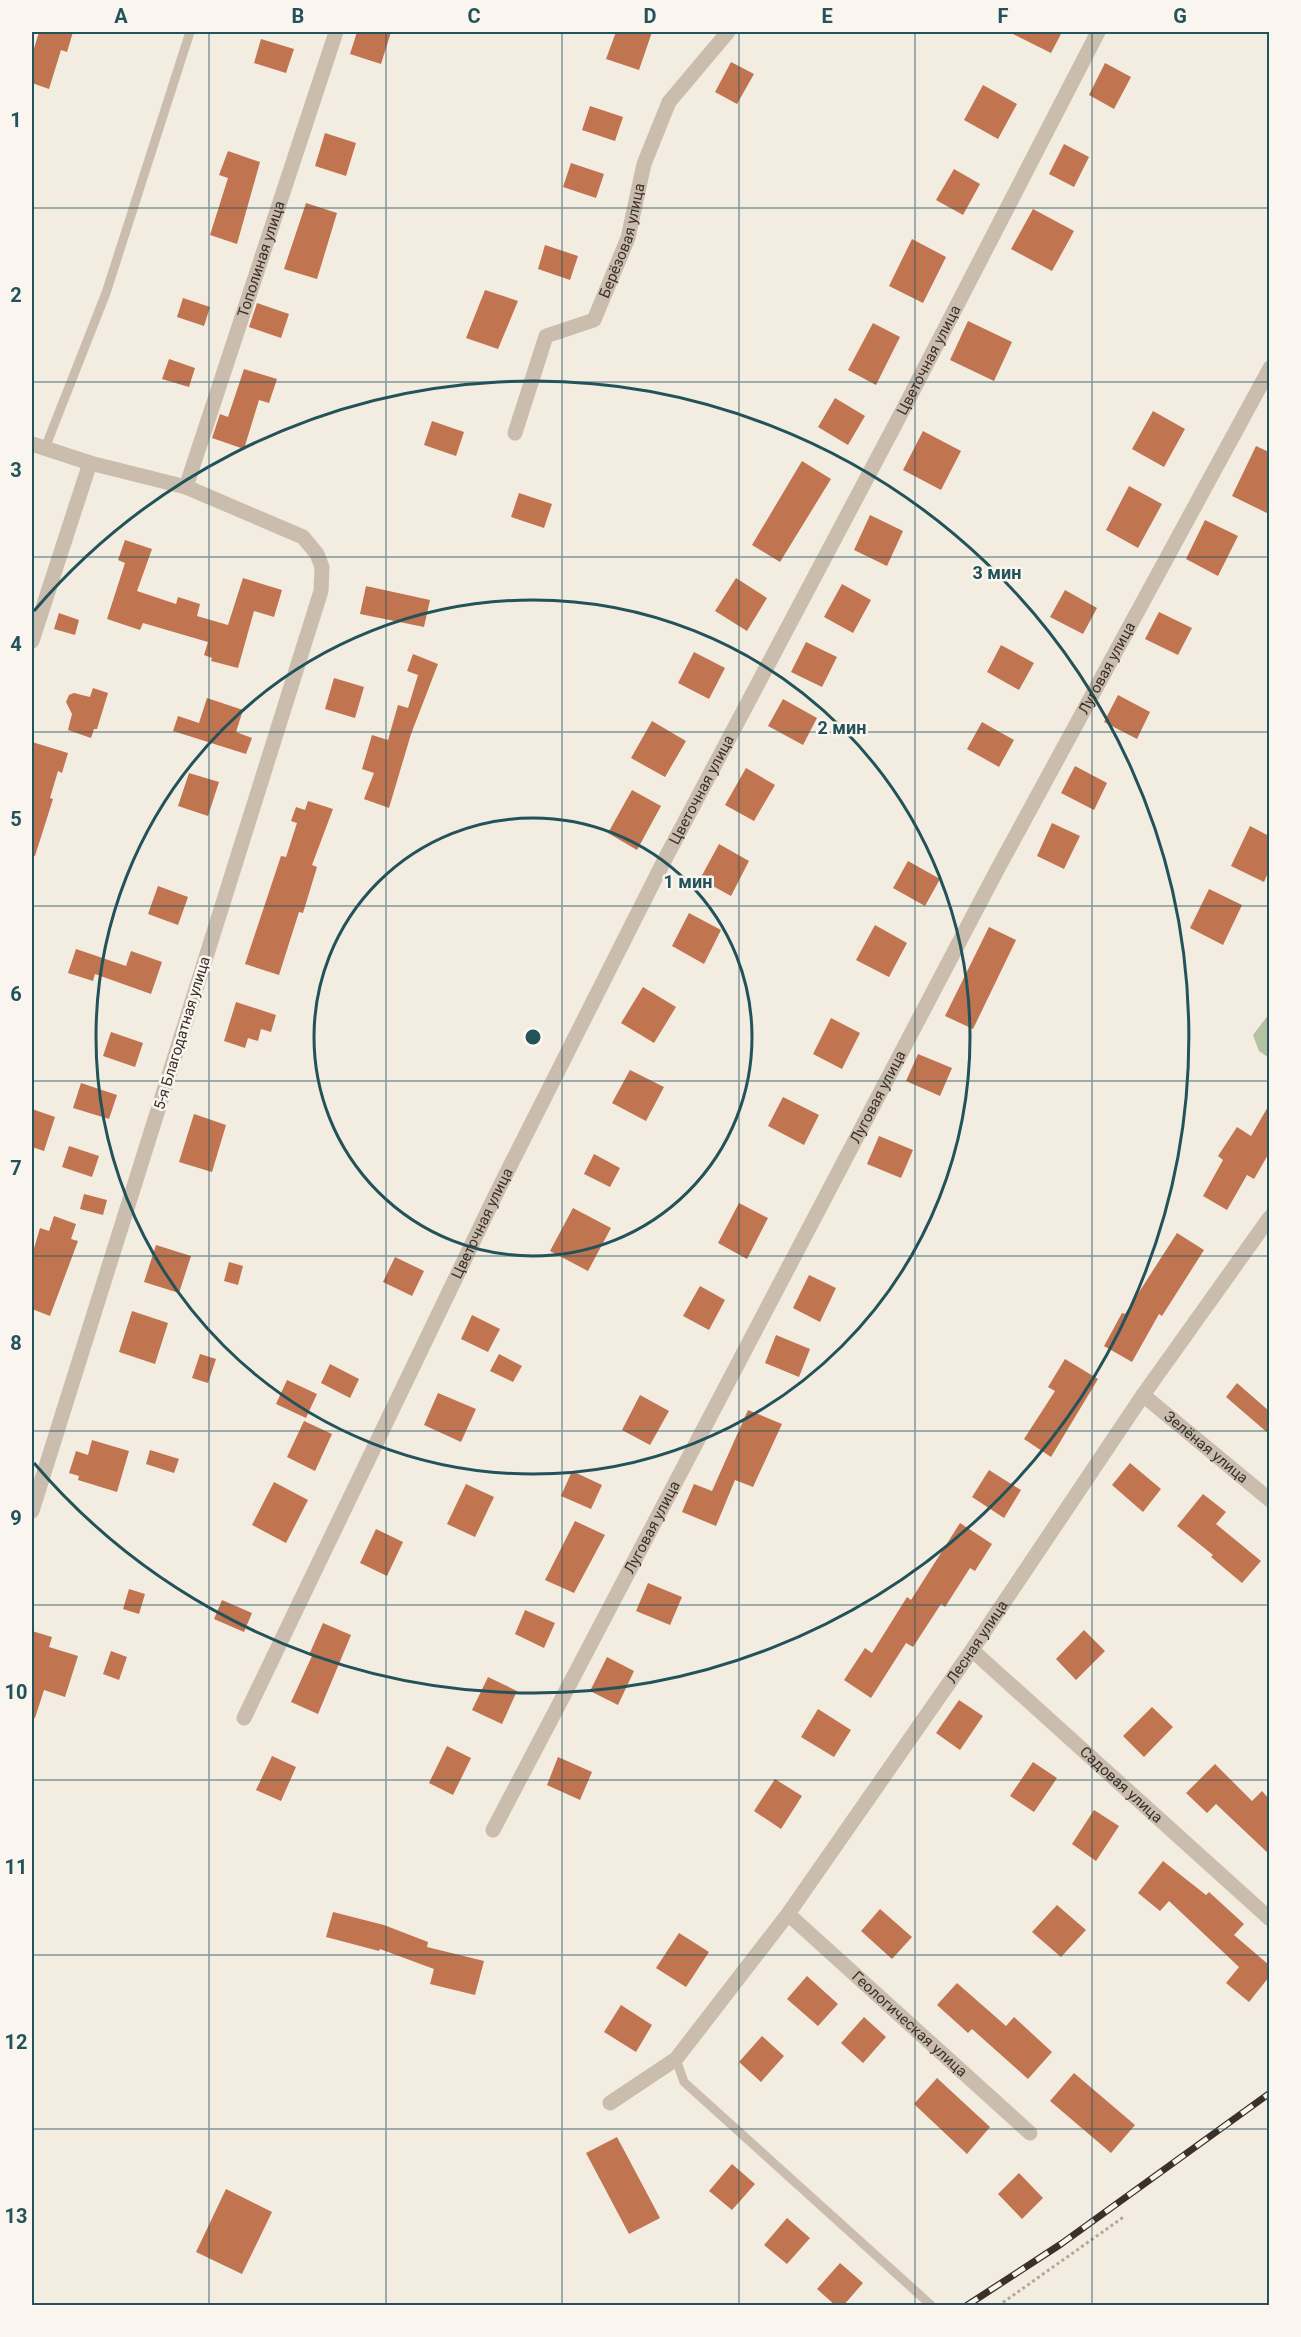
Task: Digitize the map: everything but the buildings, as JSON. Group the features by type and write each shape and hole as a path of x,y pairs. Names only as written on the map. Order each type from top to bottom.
{"street":[{"name":"Тополиная улица","path":"186,488 336,32"},
{"name":"Берёзовая улица","path":"515,433 546,336 594,320 628,238 644,165 669,102 728,32"},
{"name":"Цветочная улица","path":"244,1718 498,1190 638,913 905,406 1098,32"},
{"name":"Луговая улица","path":"493,1830 996,872 1269,368"},
{"path":"38,446 90,463 186,488"},
{"path":"32,641 90,463"},
{"name":"5-я Благодатная улица","path":"32,1512 321,591 322,567 317,554 303,537 186,488"},
{"name":"Лесная улица","path":"610,2103 676,2059 788,1914 972,1650 1143,1395 1269,1216"},
{"name":"Зелёная улица","path":"1143,1395 1269,1500"},
{"name":"Садовая улица","path":"972,1650 1269,1919"},
{"name":"Геологическая улица","path":"788,1914 1030,2133"}],"lane":[{"path":"38,446 106,293 190,32"},
{"path":"676,2059 684,2082 932,2306"}],"path":[{"path":"998,2306 1125,2216"}],"green space":[{"path":"1269,1014 1269,1058 1259,1051 1253,1035"}],"railway":[{"path":"966,2306 1061,2244 1270,2093"}]}
